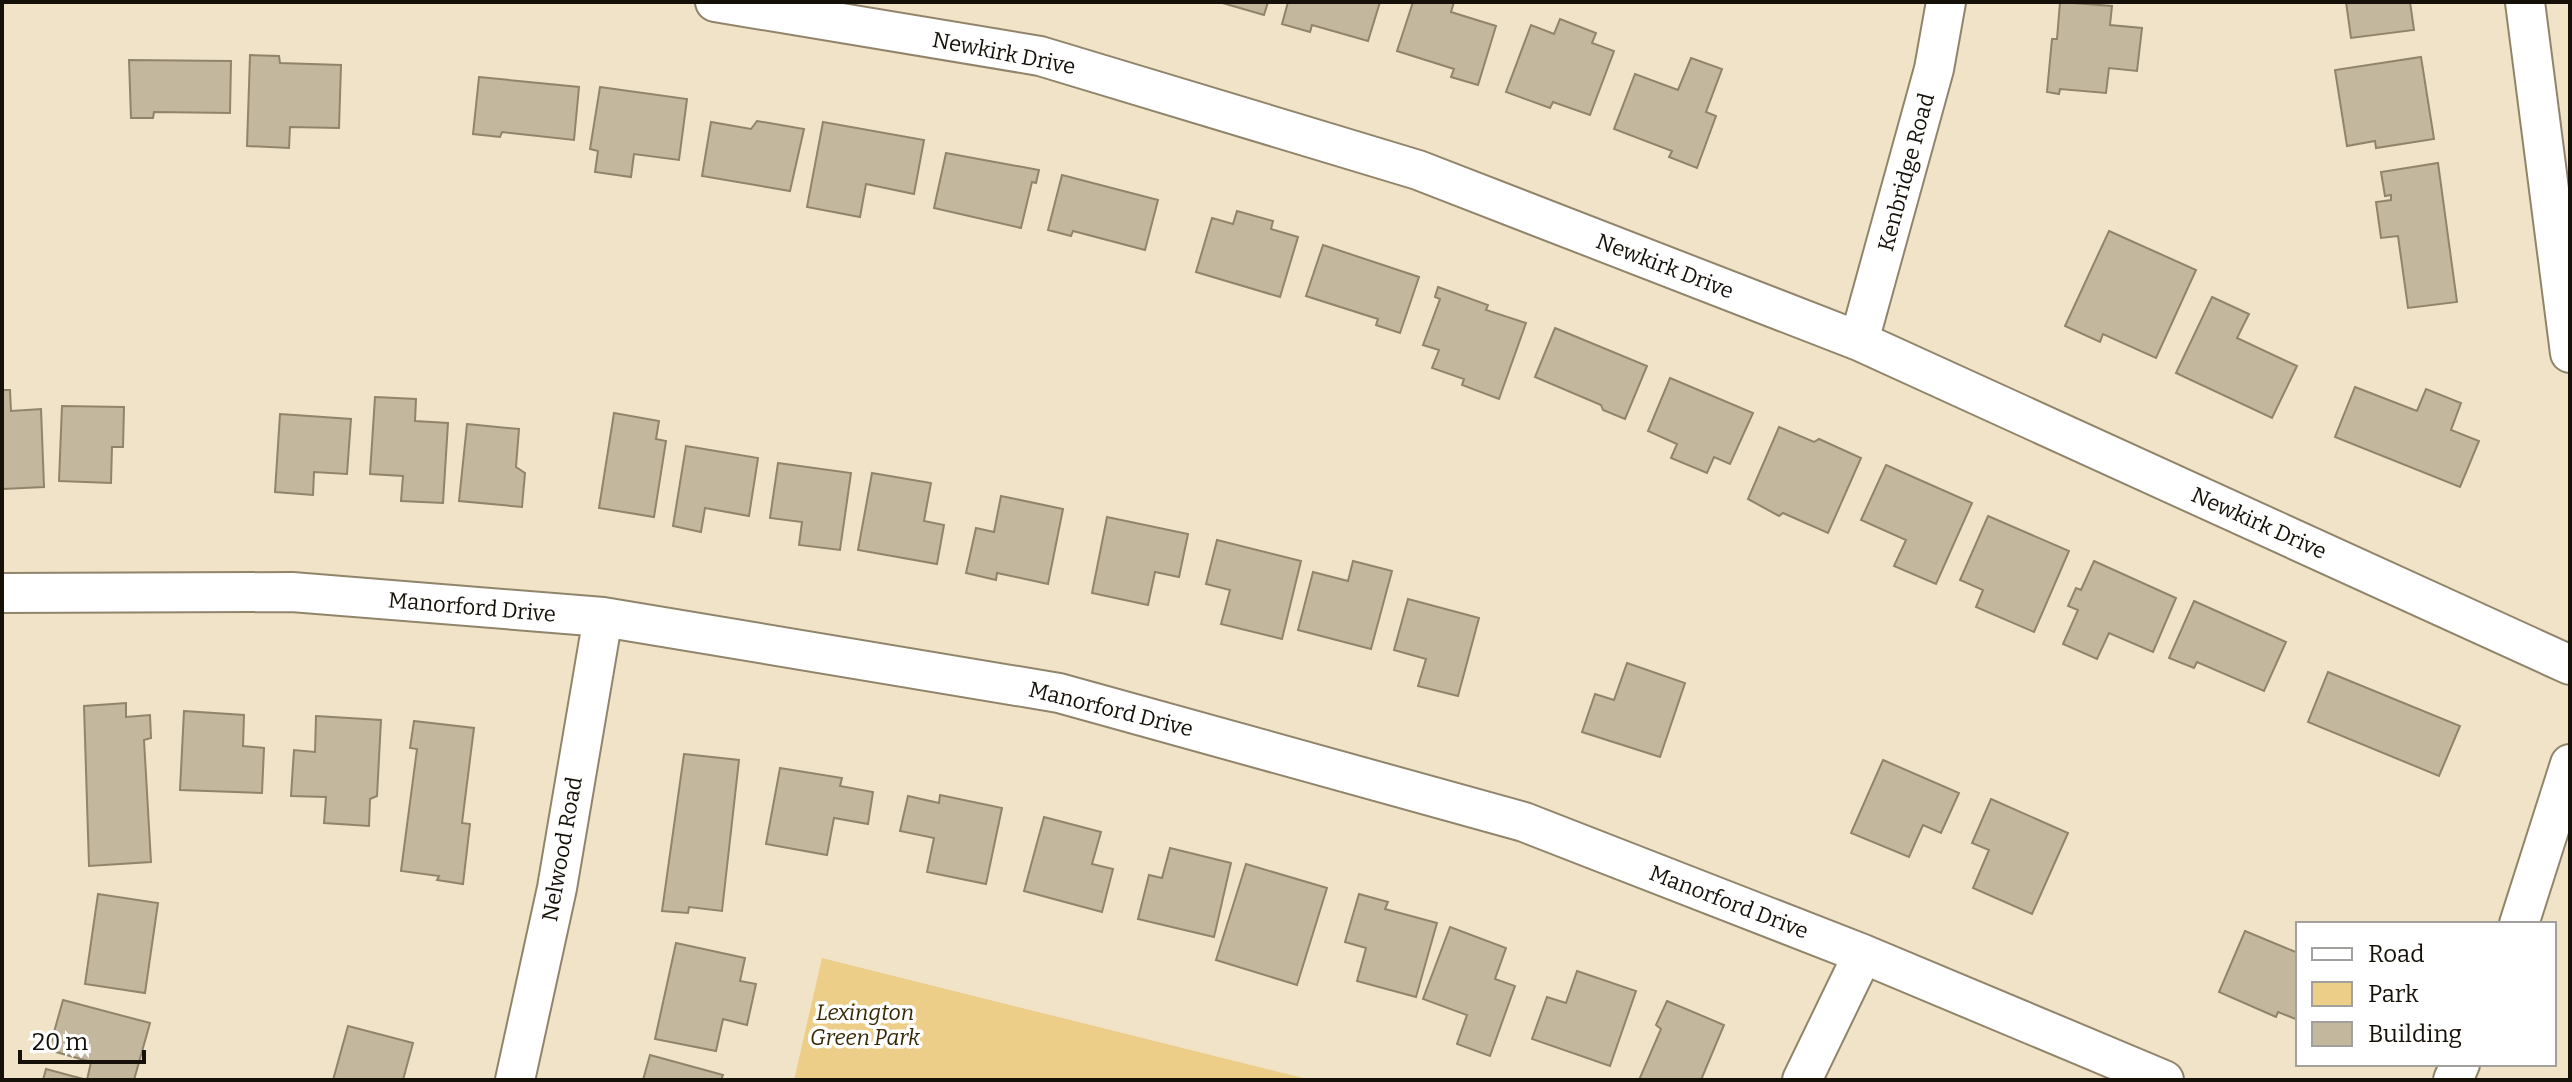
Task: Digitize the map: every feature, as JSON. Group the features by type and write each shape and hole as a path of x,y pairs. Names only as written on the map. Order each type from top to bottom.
{"street":[{"name":"Newkirk Drive","path":"715,2 1055,61 1418,170 1859,341 2570,665"},
{"name":"Kenbridge Road","path":"1859,341 1934,69 1946,2"},
{"path":"2525,2 2570,353"},
{"name":"Manorford Drive","path":"2,593 292,592 603,617 1059,693 1524,822 1863,954 2164,1080"},
{"name":"Nelwood Road","path":"515,1080 557,888 603,617"},
{"path":"2520,922 2570,764"},
{"path":"1802,1080 1863,954"}],"green space":[{"name":"Lexington Green Park","path":"822,958 1311,1080 794,1080"}],"building":[{"path":"1219,2 1268,2 1264,15"},
{"path":"1288,2 1380,2 1368,41 1312,25 1310,32 1282,24"},
{"path":"1413,2 1454,2 1451,12 1496,26 1478,85 1451,77 1454,69 1397,51"},
{"path":"2060,2 2112,6 2110,25 2142,28 2137,71 2109,68 2106,93 2060,89 2059,94 2047,92 2052,39 2057,39"},
{"path":"2346,2 2410,2 2414,30 2351,38"},
{"path":"1560,19 1596,33 1592,43 1614,51 1590,115 1553,102 1550,108 1506,92 1531,25 1554,34"},
{"path":"250,55 279,56 280,63 341,65 339,128 290,127 289,148 247,146"},
{"path":"2421,57 2434,139 2376,148 2375,141 2347,146 2335,70"},
{"path":"1691,58 1722,69 1706,112 1716,116 1697,168 1669,157 1672,151 1614,129 1635,74 1678,90"},
{"path":"129,60 231,61 230,113 154,112 153,118 131,118"},
{"path":"479,77 579,87 574,140 502,132 500,137 473,134"},
{"path":"600,87 687,99 679,160 634,154 631,177 595,172 598,151 590,149"},
{"path":"757,121 804,129 790,191 702,176 711,122 751,129"},
{"path":"823,122 924,140 914,194 866,184 860,217 807,207"},
{"path":"946,153 1039,170 1036,183 1032,182 1021,228 934,208"},
{"path":"2438,163 2457,302 2408,308 2398,236 2381,238 2376,202 2391,200 2391,195 2385,196 2381,172"},
{"path":"1062,175 1158,200 1145,250 1073,231 1071,236 1048,230"},
{"path":"1237,211 1273,221 1271,229 1298,237 1280,297 1196,272 1212,218 1233,224"},
{"path":"2109,231 2196,270 2156,358 2103,334 2100,342 2065,326"},
{"path":"1323,245 1419,277 1400,333 1376,325 1378,319 1306,296"},
{"path":"1438,287 1488,305 1486,310 1526,323 1499,399 1462,385 1464,379 1432,368 1439,350 1423,345 1440,299 1435,297"},
{"path":"2212,297 2249,314 2237,338 2297,366 2272,418 2176,373"},
{"path":"1555,328 1647,366 1625,419 1603,410 1601,405 1535,377"},
{"path":"1670,378 1753,413 1730,464 1714,457 1707,473 1671,458 1677,444 1648,431"},
{"path":"2355,387 2417,411 2426,389 2461,403 2451,430 2479,441 2460,487 2335,437"},
{"path":"2,390 10,390 11,411 41,409 44,487 3,489"},
{"path":"375,397 416,399 415,421 448,423 443,503 401,501 403,476 370,474"},
{"path":"62,406 124,407 123,447 112,447 111,483 59,481"},
{"path":"614,413 659,421 656,439 666,441 654,517 599,508"},
{"path":"280,414 351,419 347,474 314,472 313,495 275,492"},
{"path":"467,424 519,429 516,467 525,473 522,507 459,501"},
{"path":"1779,427 1814,442 1819,439 1861,458 1828,533 1783,513 1779,516 1748,499"},
{"path":"686,446 758,458 749,516 705,508 701,532 673,526"},
{"path":"778,463 851,473 840,550 799,545 802,522 770,518"},
{"path":"1886,465 1972,503 1936,584 1894,566 1906,540 1861,520"},
{"path":"872,473 931,483 924,521 944,525 937,564 858,550"},
{"path":"1001,496 1063,509 1048,584 997,573 996,580 966,573 976,528 994,532"},
{"path":"1988,516 2069,551 2034,632 1976,607 1983,590 1960,580"},
{"path":"1107,517 1188,534 1179,577 1155,572 1148,605 1092,593"},
{"path":"1217,540 1301,561 1282,639 1221,624 1230,590 1206,584"},
{"path":"1353,561 1392,571 1371,649 1298,630 1313,572 1348,581"},
{"path":"2094,561 2176,598 2153,652 2109,633 2097,659 2063,644 2078,610 2068,606 2076,588 2081,590"},
{"path":"1408,599 1479,618 1458,696 1418,686 1426,659 1394,650"},
{"path":"2194,601 2286,642 2264,691 2197,662 2194,668 2169,658"},
{"path":"1627,663 1685,683 1660,757 1582,732 1595,694 1614,700"},
{"path":"2328,672 2460,726 2439,776 2308,722"},
{"path":"126,703 126,717 150,715 151,738 144,740 151,862 89,866 84,706"},
{"path":"184,711 244,715 243,746 264,748 262,793 180,790"},
{"path":"316,716 381,720 377,796 370,799 369,826 324,823 326,797 291,796 294,750 315,752"},
{"path":"414,721 474,728 462,823 470,824 463,884 437,880 439,876 401,871 417,749 410,748"},
{"path":"684,754 739,760 722,911 689,907 688,913 662,911"},
{"path":"1883,760 1959,793 1941,833 1923,825 1909,857 1851,833"},
{"path":"780,768 842,778 840,786 873,792 868,824 834,818 827,855 766,844"},
{"path":"940,795 1002,808 986,884 927,872 934,838 900,831 908,796 939,803"},
{"path":"1991,799 2068,833 2032,914 1973,888 1989,850 1972,843"},
{"path":"1044,817 1101,832 1092,864 1113,869 1102,912 1024,891"},
{"path":"1170,848 1231,863 1214,937 1138,919 1149,875 1162,878"},
{"path":"1246,864 1327,888 1297,985 1216,960"},
{"path":"98,894 158,903 145,993 85,984"},
{"path":"1359,894 1388,902 1385,909 1437,923 1416,997 1357,981 1366,948 1345,942"},
{"path":"1450,927 1506,948 1495,979 1515,986 1490,1056 1457,1044 1467,1015 1423,999"},
{"path":"2245,931 2296,952 2296,1019 2278,1012 2276,1017 2219,992"},
{"path":"676,943 745,958 740,981 756,984 747,1025 723,1019 716,1051 655,1039"},
{"path":"1577,971 1636,991 1610,1066 1532,1039 1547,997 1566,1003"},
{"path":"63,1000 150,1023 134,1080 87,1080 91,1062 49,1050"},
{"path":"1667,1001 1724,1025 1701,1080 1639,1080 1661,1029 1656,1025"},
{"path":"348,1026 413,1043 403,1080 333,1080"},
{"path":"650,1055 723,1075 721,1080 643,1080"},
{"path":"46,1069 87,1080 43,1080"}]}
